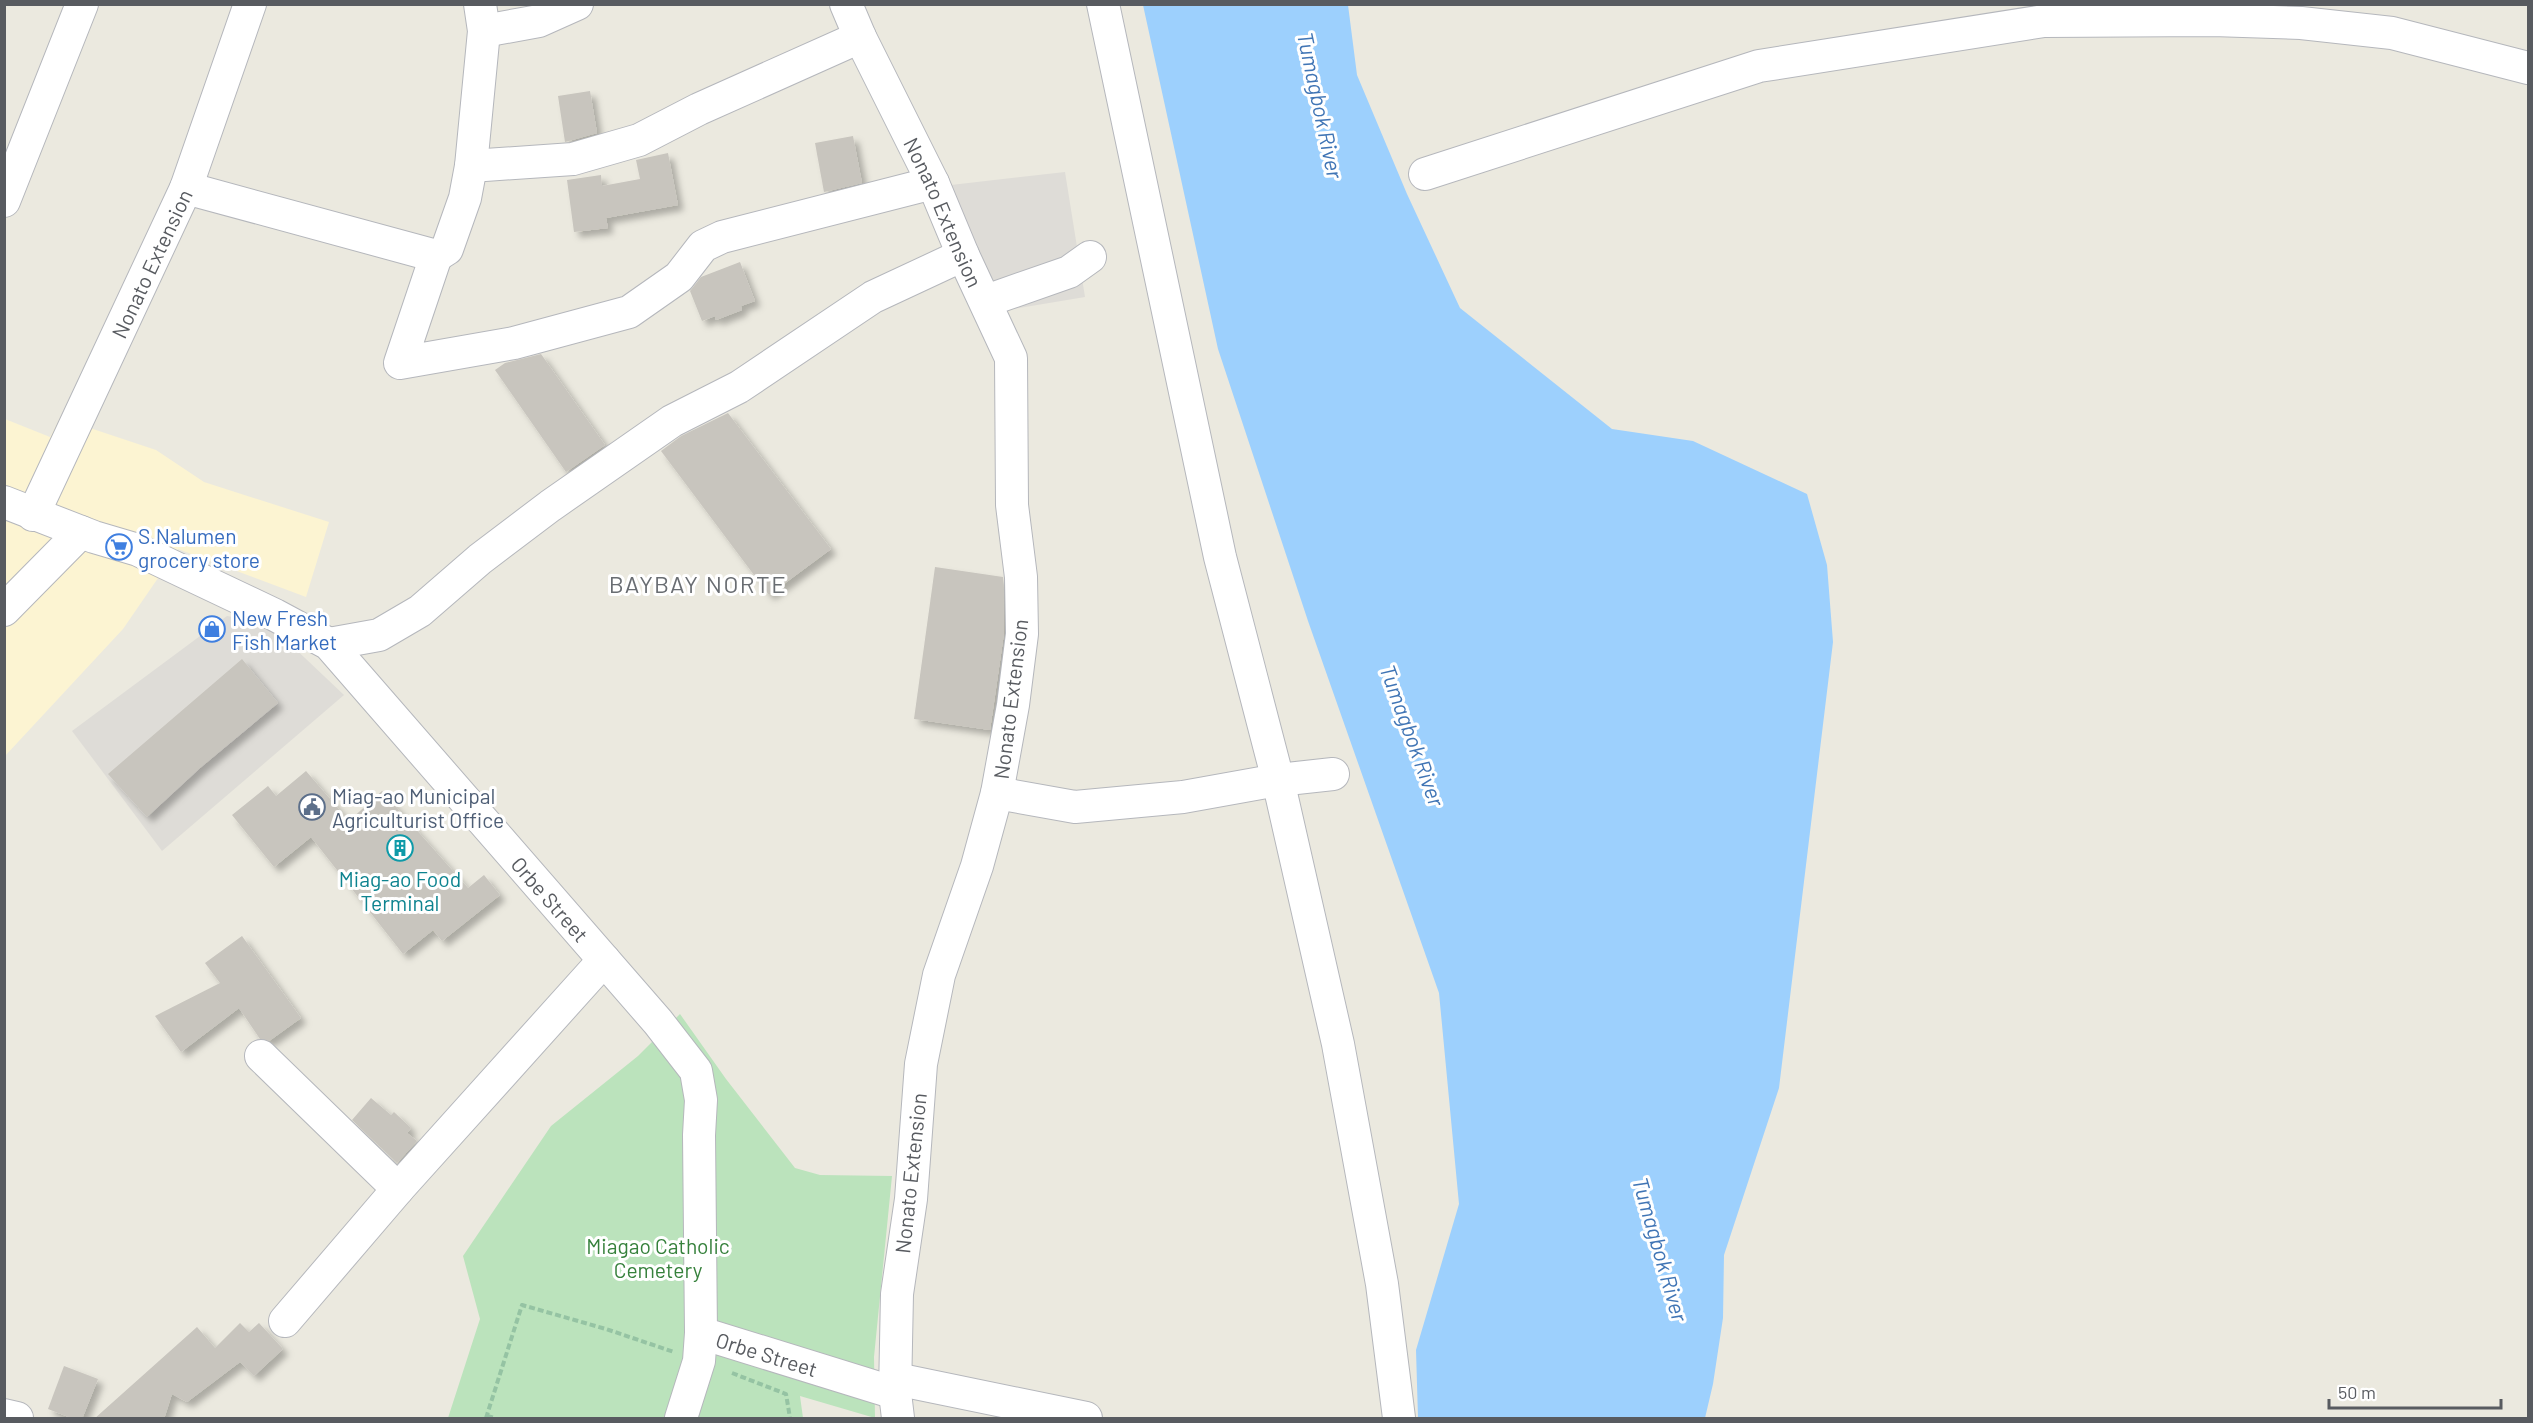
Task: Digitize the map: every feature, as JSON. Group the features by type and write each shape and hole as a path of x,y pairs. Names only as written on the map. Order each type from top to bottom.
{"street":[{"path":"4,201 82,4"},
{"name":"Nonato Extension","path":"33,515 186,188 250,4"},
{"path":"577,4 539,21 482,18 471,165 465,198 447,249 436,256 400,363 514,344 629,312 679,277 703,246 722,237 933,183"},
{"name":"Nonato Extension","path":"846,4 860,37 933,183 963,255 1011,358 1012,505 1021,577 1022,634 1013,705 997,793 977,866 939,975 921,1064 911,1199 897,1294 896,1397"},
{"path":"1103,4 1220,557 1278,780 1338,1044 1382,1284 1399,1419"},
{"path":"1425,174 1759,66 2044,21 2301,22 2392,33 2529,68"},
{"path":"471,165 573,159 639,140 699,109 860,37"},
{"path":"186,188 436,256"},
{"path":"329,644 378,635 420,611 480,559 550,506 672,421 739,387 873,297 963,255"},
{"path":"986,301 1069,272 1090,257"},
{"name":"Orbe Street","path":"4,502 87,535 138,550 275,615 329,644 658,1022 696,1071 701,1100 699,1135 700,1347 896,1397 1086,1419"},
{"path":"4,610 87,535"},
{"path":"997,793 1075,807 1183,797 1278,780 1333,774"},
{"path":"285,1321 398,1189 604,960"},
{"path":"261,1056 398,1189"},
{"path":"681,1419 700,1347"},
{"path":"4,1415 17,1419"}],"path":[{"path":"495,1419 487,1417 522,1305 606,1329 700,1347 786,1394 790,1419"}],"shaded area":[{"path":"1065,172 1085,297 989,313 925,188"},
{"path":"60,418 156,450 204,482 329,522 306,597 178,549 123,629 5,756 5,419 50,437"},
{"path":"227,616 268,623 344,695 162,851 72,731"}],"green space":[{"name":"Miagao Catholic Cemetery","path":"680,1014 726,1079 795,1168 820,1175 892,1176 874,1357 875,1418 800,1396 803,1418 448,1418 480,1319 463,1256 551,1126 638,1056"}],"water":[{"name":"Tumagbok River","path":"1143,5 1348,5 1357,75 1407,194 1460,308 1612,429 1693,441 1807,494 1827,565 1833,642 1779,1088 1724,1255 1723,1318 1713,1384 1705,1418 1418,1418 1416,1350 1459,1204 1439,993 1308,621 1218,349"}],"building":[{"path":"590,91 597,133 565,142 558,96"},
{"path":"853,136 862,183 824,192 815,143"},
{"path":"668,153 678,205 606,218 608,228 574,232 567,180 601,175 602,186 640,179 636,160"},
{"path":"740,262 755,301 741,306 742,310 716,320 715,316 702,321 690,291 701,277"},
{"path":"541,354 605,445 566,472 495,370 505,363"},
{"path":"728,413 831,549 769,595 661,451 681,436"},
{"path":"935,567 1003,577 1004,633 990,730 914,719"},
{"path":"242,659 278,703 200,768 147,817 108,774"},
{"path":"306,771 349,821 382,791 468,888 484,875 500,895 442,941 433,930 403,954 311,837 274,867 232,815 268,786 276,796"},
{"path":"242,936 301,1018 269,1041 260,1039 239,1008 181,1052 155,1016 220,983 205,963"},
{"path":"371,1098 391,1115 394,1112 411,1128 407,1133 417,1141 397,1163 352,1120"},
{"path":"240,1323 249,1332 259,1323 283,1349 254,1376 240,1362 187,1402 172,1394 164,1419 94,1419 197,1327 215,1348"},
{"path":"64,1366 98,1379 82,1419 74,1419 48,1409"}],"place":[{"name":"S.Nalumen grocery store","path":"119,547"},
{"name":"New Fresh Fish Market","path":"212,629"},
{"name":"Miag-ao Municipal Agriculturist Office","path":"312,807"},
{"name":"Miag-ao Food Terminal","path":"400,848"}],"district":[{"name":"BAYBAY NORTE","path":"698,583"}]}
